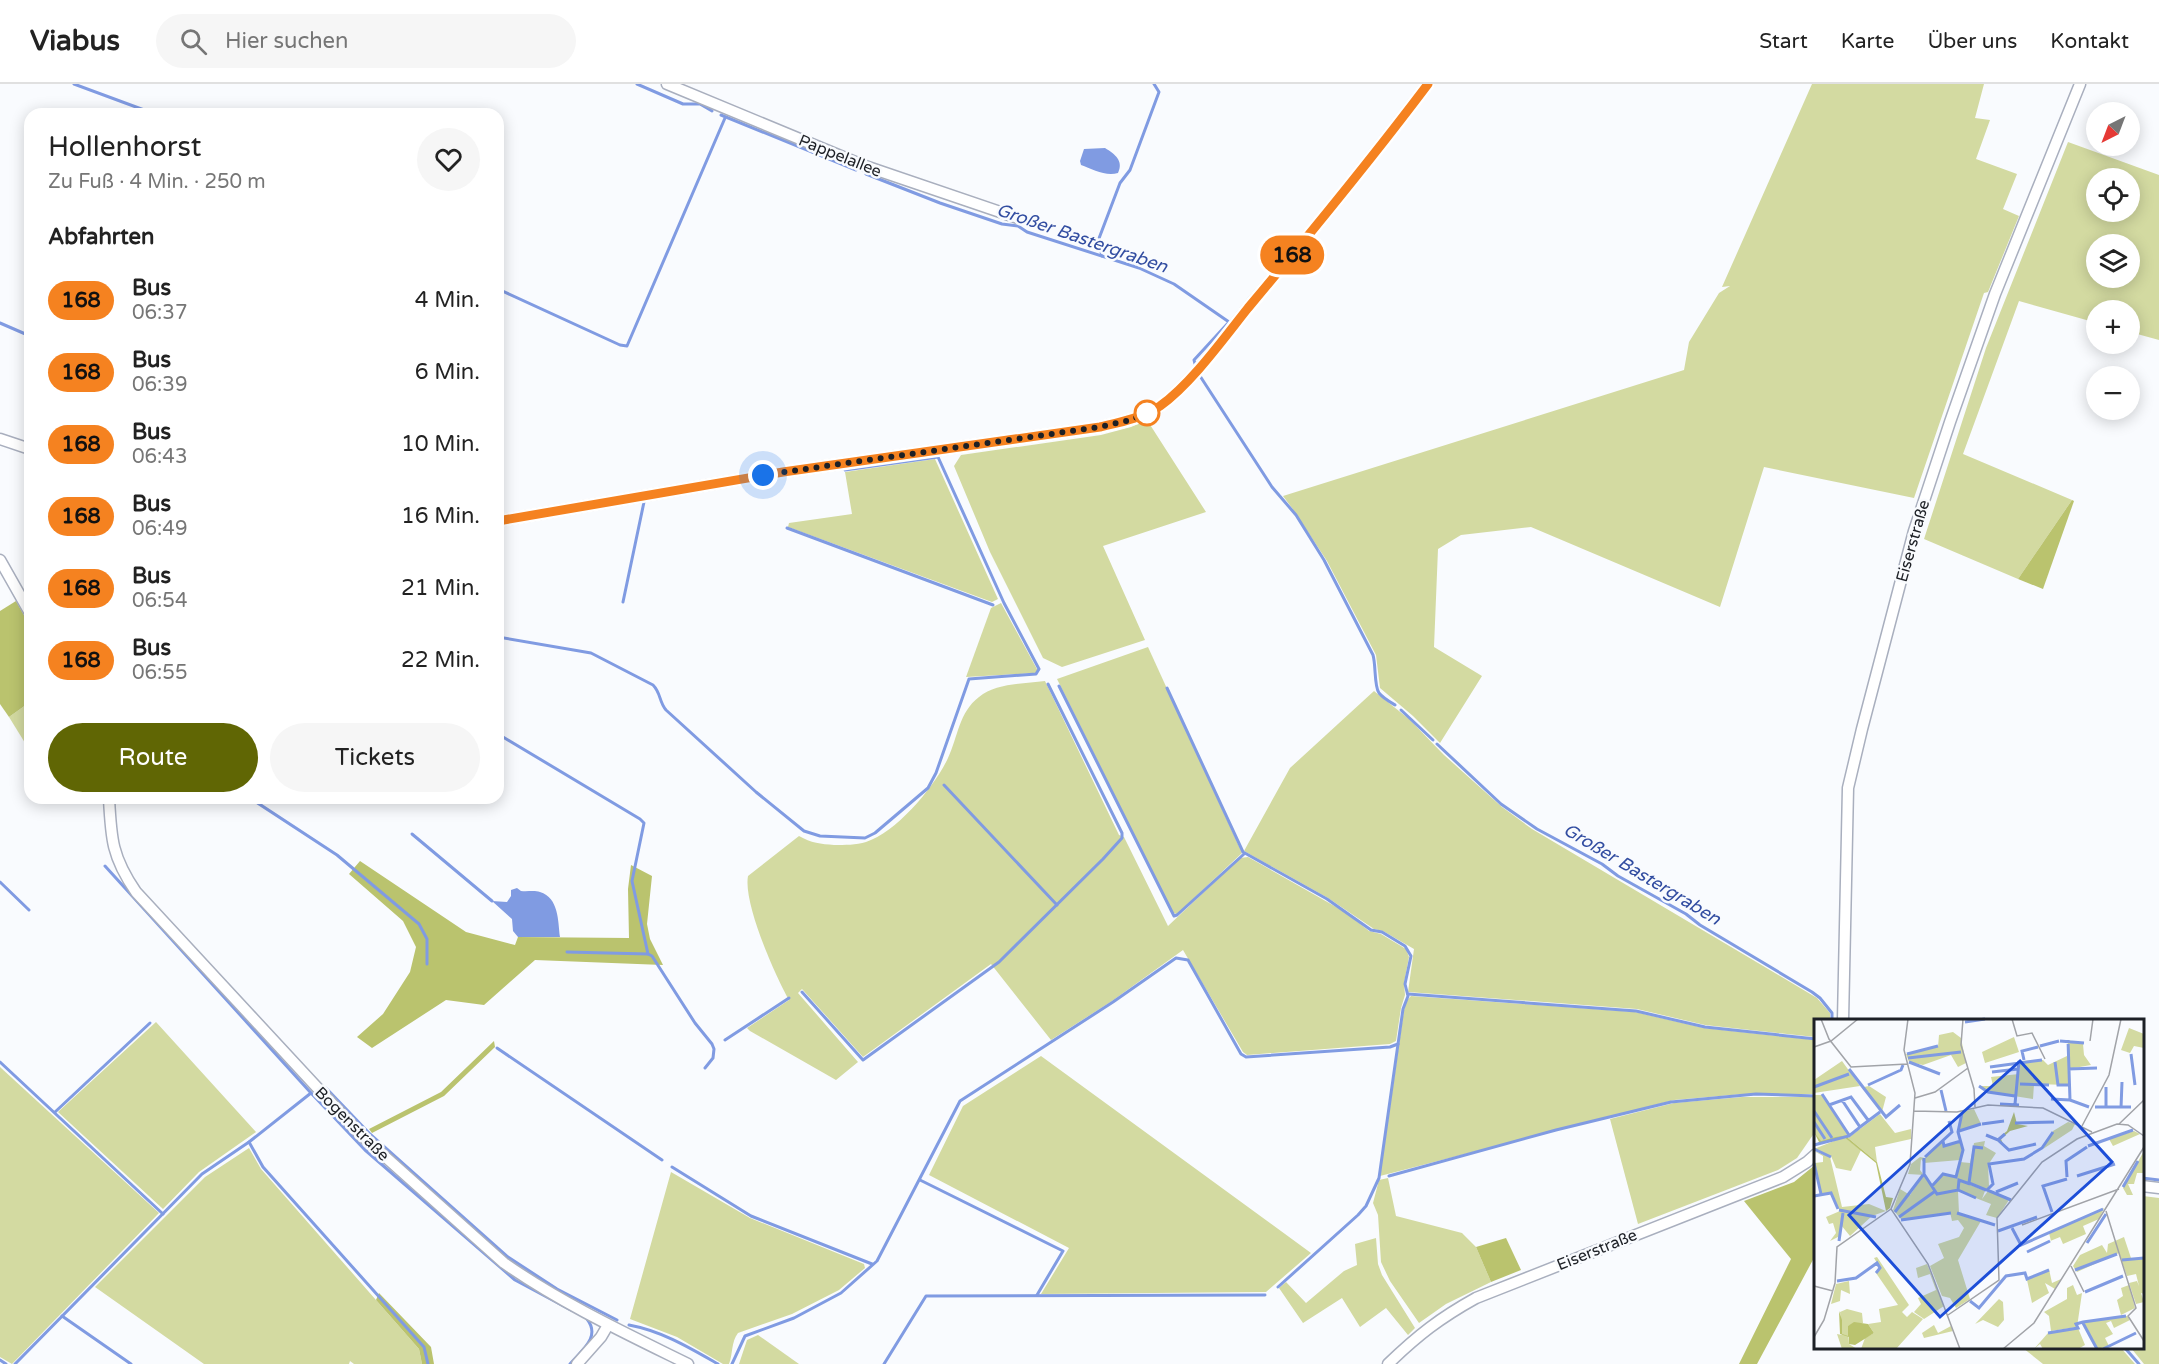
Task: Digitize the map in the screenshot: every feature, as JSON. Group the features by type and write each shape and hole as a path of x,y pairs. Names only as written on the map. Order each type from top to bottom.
{"street":[{"name":"Pappelallee","path":"667,84 866,166 1018,218"},
{"path":"504,520 783,472 1100,427 1144,415 1177,391 1208,357 1364,169 1428,84"},
{"name":"Eiserstraße","path":"1843,1019 1848,789 1862,729 1914,531 1950,422 1995,294 2080,84"},
{"path":"0,439 24,448"},
{"path":"0,560 24,603"},
{"name":"Bogenstraße","path":"109,804 114,851 121,870 136,892 362,1136 504,1263 530,1281 608,1325 688,1364"},
{"name":"Eiserstraße","path":"1388,1364 1417,1336 1442,1317 1476,1298 1783,1177 1814,1155"},
{"path":"2144,1186 2159,1188"},
{"path":"577,1364 601,1337 608,1325"}],"green space":[{"path":"1812,84 1984,84 1975,118 1990,120 1976,159 2017,174 2003,209 2019,216 1988,292 1984,293 1914,498 1764,467 1720,607 1531,527 1461,535 1438,549 1434,647 1482,676 1440,743 1380,688 1376,655 1327,561 1283,496 1684,370 1689,342 1719,293 1730,286 1722,287"},
{"path":"2068,142 2086,149 2086,156 2107,156 2140,168 2086,168 2086,222 2140,222 2140,168 2159,175 2159,340 2140,335 2140,300 2086,300 2086,320 2019,301 1963,454 2072,500 2018,579 1924,539 1986,348"},
{"path":"1147,420 1206,512 1103,546 1145,640 1062,667 1043,658 990,552 954,466 961,455 1101,435"},
{"path":"935,459 998,599 992,602 788,527 789,523 852,514 845,472"},
{"path":"2072,500 2074,501 2043,589 2018,579"},
{"path":"16,601 24,615 24,706 9,717 0,704 0,611"},
{"path":"1001,603 1038,671 1036,673 966,677 991,608"},
{"path":"1148,647 1242,853 1177,914 1173,913 1057,679"},
{"path":"1045,681 1119,835 1124,837 1168,926 1240,858 1248,857 1345,912 1369,931 1381,934 1406,949 1409,957 1404,983 1405,995 1396,1041 1390,1044 1247,1055 1243,1052 1183,950 1112,1001 1051,1040 991,964 863,1057 802,989 798,993 858,1062 836,1080 747,1028 789,1000 755,921 750,903 748,876 799,836 816,843 834,845 858,844 878,837 914,807 934,782 948,758 963,717 972,703 993,689"},
{"path":"1374,691 1409,719 1444,755 1502,807 1532,829 1817,998 1830,1013 1830,1019 1814,1019 1814,1037 1705,1025 1637,1009 1408,992 1414,949 1383,931 1374,929 1328,898 1244,851 1290,768"},
{"path":"24,706 24,741 9,717"},
{"path":"360,861 466,932 515,945 518,937 629,938 628,889 631,865 652,876 647,924 650,939 663,965 535,960 484,1005 446,1000 372,1048 357,1037 383,1014 410,972 416,947 403,921 349,874"},
{"path":"1411,996 1635,1012 1704,1028 1814,1040 1814,1094 1743,1094 1674,1100 1380,1176 1406,1001"},
{"path":"156,1022 256,1132 199,1172 163,1209 58,1112"},
{"path":"494,1041 495,1047 444,1096 372,1133 369,1129 441,1092"},
{"path":"1041,1056 1311,1253 1266,1292 1041,1294 1069,1248 929,1175 963,1106"},
{"path":"0,1067 159,1213 12,1364 0,1357"},
{"path":"1742,1097 1814,1097 1814,1133 1797,1158 1778,1170 1638,1224 1610,1119 1674,1103"},
{"path":"249,1148 261,1169 419,1349 422,1364 354,1364 350,1361 349,1364 204,1364 95,1287 205,1177"},
{"path":"1814,1166 1814,1258 1757,1364 1739,1364 1791,1259 1744,1201 1794,1182"},
{"path":"671,1172 750,1218 864,1264 865,1268 839,1290 792,1314 738,1333 734,1340 729,1364 723,1364 677,1337 630,1319"},
{"path":"1388,1178 1396,1216 1462,1233 1476,1247 1491,1282 1446,1304 1419,1323 1390,1281 1381,1262 1378,1215 1373,1203 1379,1180"},
{"path":"2144,1196 2159,1198 2159,1364 2144,1364 2132,1349 2144,1349"},
{"path":"1376,1238 1378,1264 1382,1275 1415,1328 1408,1335 1386,1308 1360,1327 1342,1298 1303,1323 1279,1288 1286,1282 1306,1303 1344,1271 1357,1265 1355,1244"},
{"path":"1506,1238 1521,1270 1491,1282 1476,1247"},
{"path":"379,1293 431,1347 434,1364 422,1364 419,1349 376,1300"},
{"path":"758,1335 799,1364 739,1364 747,1340"},
{"path":"2024,1349 2122,1349 2135,1364 2043,1364"}],"water":[{"path":"1105,148 1119,161 1118,173 1104,173 1081,165 1084,149"},
{"path":"517,888 521,891 540,892 551,899 558,917 560,937 518,937 513,931 512,919 492,901 507,902 511,896 511,890"}],"waterway":[{"path":"74,84 139,108"},
{"name":"Großer Bastergraben","path":"637,84 683,104 700,104 712,111"},
{"path":"1102,256 1098,241 1120,183 1130,170 1159,92 1154,84"},
{"name":"Großer Bastergraben","path":"721,115 856,170"},
{"path":"504,292 620,345 627,346 725,118"},
{"name":"Großer Bastergraben","path":"866,174 940,203 1002,224 1018,226 1027,232 1139,268 1174,284 1229,322 1194,360 1195,364"},
{"path":"0,323 24,333"},
{"name":"Großer Bastergraben","path":"1200,376 1272,487 1296,515 1324,560 1373,655 1376,686 1379,693 1395,705"},
{"path":"504,638 591,653 653,685 666,710 756,792 804,831 820,836 865,838 875,833 928,788 936,773 969,679 1036,674 1039,669 1004,603 938,457 845,470"},
{"path":"623,602 644,502"},
{"path":"787,528 993,605"},
{"path":"802,992 863,1060 999,962 1122,838 1122,833 1048,684"},
{"path":"1059,686 1174,916 1244,854"},
{"path":"1167,688 1243,852 1327,899 1371,930 1382,932 1405,946 1411,956 1405,984 1408,996 1403,1009 1379,1178 1366,1206 1358,1215 1278,1287"},
{"name":"Großer Bastergraben","path":"1401,710 1433,740"},
{"path":"504,738 644,823 632,881 648,954"},
{"name":"Großer Bastergraben","path":"1437,744 1501,804 1537,829 1602,864 1618,876 1686,914 1700,925 1812,992 1832,1013 1832,1019"},
{"path":"944,785 1057,905"},
{"path":"259,804 337,855 419,924 427,939 427,964"},
{"path":"412,834 492,901"},
{"path":"105,866 365,1150 515,1280 571,1310"},
{"path":"0,882 29,910"},
{"path":"567,952 648,954 652,956 695,1023 712,1044 713,1058 705,1068"},
{"path":"732,1364 745,1336 794,1318 841,1293 877,1261 960,1101 1113,1002 1176,958 1188,960 1241,1054 1246,1057 1390,1047 1398,1044"},
{"path":"1408,994 1636,1011 1705,1027 1814,1039"},
{"path":"725,1040 789,998"},
{"path":"55,1112 150,1023"},
{"path":"497,1048 662,1160"},
{"path":"0,1062 163,1214"},
{"path":"326,1088 369,1133 508,1257 557,1289 617,1320"},
{"path":"15,1364 202,1174 249,1142 311,1093"},
{"path":"1389,1176 1556,1130 1671,1102 1756,1094 1814,1096"},
{"path":"249,1142 263,1167 424,1347 428,1364"},
{"path":"672,1167 751,1216 872,1264"},
{"path":"2144,1178 2159,1180"},
{"path":"920,1180 1063,1251 1037,1295"},
{"path":"884,1364 926,1296 1265,1295"},
{"path":"62,1316 131,1364"},
{"path":"570,1364 591,1337 591,1326 587,1319"},
{"path":"629,1325 664,1336 718,1364"},
{"name":"Großer Bastergraben","path":"2126,1349 2139,1364"},
{"path":"0,1360 6,1364"}],"bus line":[{"name":"168","path":"504,520 783,472 1100,427 1144,415 1177,391 1208,357 1364,169 1428,84"}],"route":[{"path":"763,475 1100,427 1130,420 1147,413"}]}
